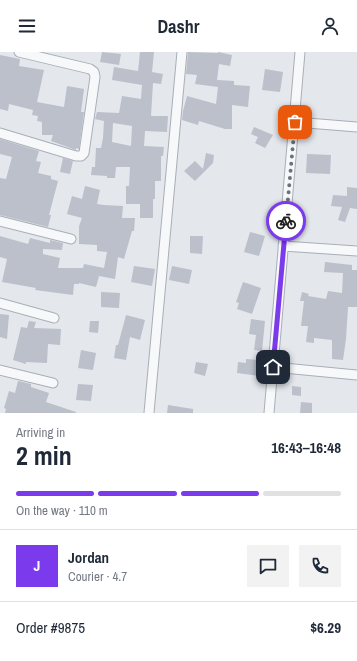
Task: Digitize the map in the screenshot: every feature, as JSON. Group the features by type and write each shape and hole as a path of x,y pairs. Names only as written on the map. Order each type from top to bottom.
{"street":[{"path":"0,133 76,156 81,156 84,153 95,77 94,72 90,69 19,52"},
{"path":"149,413 182,52"},
{"path":"269,413 300,52"},
{"path":"295,122 357,127"},
{"path":"0,221 71,239"},
{"path":"283,246 357,251"},
{"path":"0,303 54,318"},
{"path":"273,367 357,375"},
{"path":"0,370 53,383"}],"building":[{"path":"102,52 121,54 119,65 100,62"},
{"path":"140,52 154,52 152,72 163,74 161,84 153,83 151,116 168,116 167,132 145,131 144,146 164,147 163,156 161,156 161,181 155,181 153,218 140,218 140,204 126,204 126,186 129,186 130,167 116,167 115,178 91,175 92,167 95,167 96,148 101,148 103,138 104,121 95,119 97,112 119,113 122,96 141,99 142,85 112,80 114,67 138,71","holes":["113,123 132,126 131,146 112,142"]},
{"path":"188,52 218,52 232,55 230,66 219,64 217,80 234,81 234,85 250,86 248,107 232,105 232,129 225,129 199,121 198,125 182,120 187,96 216,104 218,87 195,84 197,75 186,74"},
{"path":"0,55 20,59 19,66 44,70 37,102 64,107 67,86 84,89 81,112 84,112 79,149 76,148 76,150 51,141 53,135 42,135 42,122 37,121 38,116 32,115 33,110 9,104 8,111 0,109"},
{"path":"265,69 283,72 280,92 262,90"},
{"path":"254,127 273,135 265,148 255,143 258,137 251,134"},
{"path":"0,139 39,151 36,161 41,162 38,173 51,176 51,179 58,181 49,215 51,215 48,227 0,215 0,178 6,179 12,157 0,154"},
{"path":"206,153 214,155 213,163 195,181 184,171 195,161 203,169"},
{"path":"307,154 331,155 330,174 306,173"},
{"path":"63,158 73,161 70,174 60,172"},
{"path":"85,186 100,190 97,204 123,206 122,218 135,218 134,231 132,231 124,259 118,257 115,279 99,276 96,287 79,283 74,284 73,295 35,290 36,288 2,282 7,259 0,257 0,236 28,244 30,238 50,243 50,240 63,243 62,250 43,249 43,254 60,258 58,268 83,268 84,264 104,268 107,252 97,251 97,245 79,244 79,226 82,218 67,214 72,196 82,199"},
{"path":"347,187 357,188 357,209 350,208 345,222 338,220 342,207 331,206 333,195 347,196"},
{"path":"250,232 265,236 259,256 244,252"},
{"path":"190,236 203,236 202,254 190,253"},
{"path":"325,262 352,265 352,270 357,270 357,307 348,307 343,360 332,359 332,340 314,338 314,343 306,342 308,326 301,326 304,301 300,301 302,292 309,294 308,296 326,299 328,291 342,293 343,273 324,272"},
{"path":"134,266 155,269 152,286 131,282"},
{"path":"172,266 192,270 189,284 169,280"},
{"path":"243,282 261,288 252,314 237,309 239,303 236,302"},
{"path":"101,292 120,293 119,308 101,307"},
{"path":"0,314 9,315 7,339 0,337"},
{"path":"126,315 145,320 140,340 130,337 126,360 114,358 116,345 118,345"},
{"path":"251,319 265,321 262,351 254,350 256,335 249,334"},
{"path":"29,321 36,322 34,328 61,329 60,345 48,344 47,363 26,362 26,364 13,360 21,327 27,328"},
{"path":"90,321 99,321 98,333 89,332"},
{"path":"81,350 96,353 93,370 78,368"},
{"path":"246,359 258,360 258,364 260,365 259,376 237,373 238,362 246,363"},
{"path":"196,362 208,364 205,376 194,373"},
{"path":"18,381 31,384 31,387 49,393 46,402 76,413 5,413 6,409 4,408 9,391 15,393"},
{"path":"78,384 93,385 91,401 76,400"},
{"path":"292,386 301,387 301,396 292,395"},
{"path":"301,402 312,403 312,413 300,413"},
{"path":"168,405 193,409 193,413 167,413"}],"way so far":[{"path":"286,221 295,122"}],"route":[{"path":"273,367 286,221"}]}
